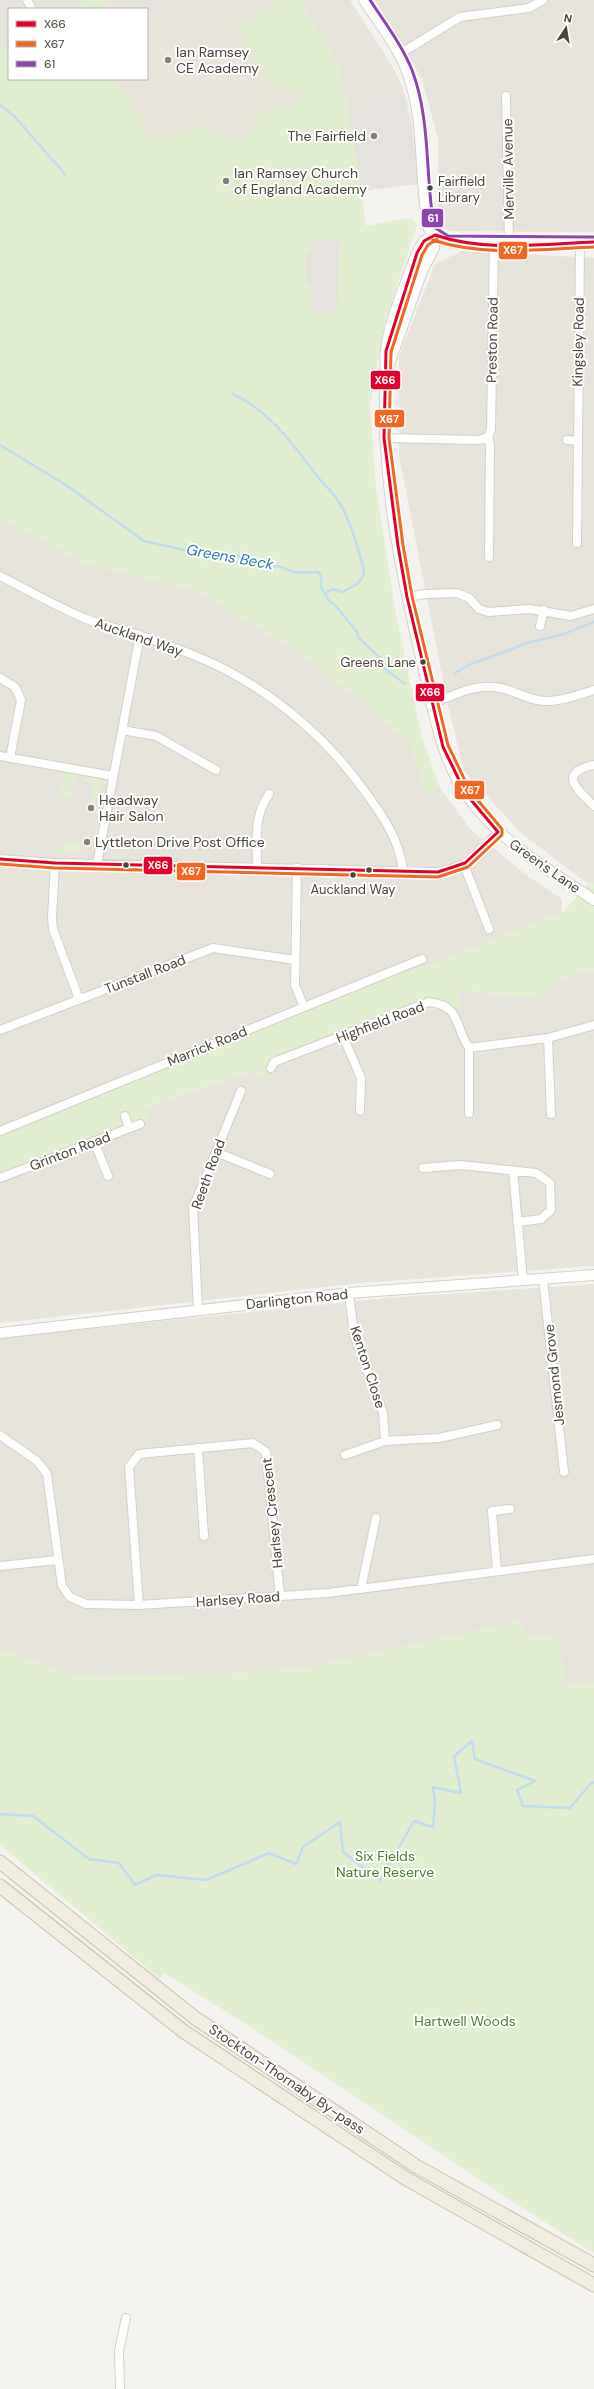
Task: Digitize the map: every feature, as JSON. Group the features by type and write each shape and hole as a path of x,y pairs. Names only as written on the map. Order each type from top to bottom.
{"highway":[{"name":"Stockton-Thornaby By-pass","path":"0,1862 195,2018 416,2166 594,2265"},
{"name":"Stockton-Thornaby By-pass","path":"0,1886 184,2032 405,2178 594,2285"}],"street":[{"path":"364,0 408,72 416,100 423,164 427,223 429,229 435,235 448,241 509,243 594,242"},
{"path":"398,55 460,18 529,8 543,0"},
{"name":"Merville Avenue","path":"506,96 509,243"},
{"name":"Green's Lane","path":"435,235 434,248 422,271 386,373 384,438 407,597 432,704 443,747 454,773 466,794 498,832 594,900"},
{"name":"Preston Road","path":"489,557 490,444 488,437 491,429 494,242"},
{"name":"Kingsley Road","path":"577,543 580,242"},
{"path":"384,438 479,440 488,437"},
{"path":"567,440 578,441"},
{"name":"Auckland Way","path":"0,576 84,619 140,635 226,670 267,696 309,727 342,762 381,814 401,855 403,871"},
{"path":"407,597 425,594 457,593 469,598 479,609 488,612 530,609 544,610 562,616 571,616 594,609"},
{"path":"540,626 544,610"},
{"path":"97,864 140,635"},
{"path":"0,678 15,687 21,700 10,758"},
{"path":"432,704 470,689 484,687 506,688 537,700 549,701 594,690"},
{"path":"122,730 156,736 216,770"},
{"path":"0,756 113,776"},
{"path":"594,765 581,768 575,772 573,778 574,785 594,806"},
{"path":"257,868 258,820 260,807 269,794"},
{"path":"0,859 55,863 438,872 464,865 480,853 498,832"},
{"path":"55,863 53,929 79,999"},
{"path":"464,865 489,929"},
{"path":"297,868 295,985 304,1007"},
{"name":"Tunstall Road","path":"0,1030 213,948 295,960"},
{"name":"Marrick Road","path":"0,1130 304,1007 418,963"},
{"name":"Highfield Road","path":"271,1068 274,1062 429,1002 443,1004 455,1014 469,1048"},
{"path":"469,1113 469,1048 548,1038 594,1025"},
{"path":"343,1036 361,1078 360,1111"},
{"path":"548,1038 551,1114"},
{"name":"Reeth Road","path":"198,1309 193,1208 241,1091"},
{"path":"124,1116 129,1128"},
{"name":"Grinton Road","path":"0,1178 140,1124"},
{"path":"94,1141 108,1176"},
{"path":"216,1152 270,1174"},
{"path":"423,1168 460,1165 536,1173 550,1184 551,1210 541,1219 518,1222"},
{"path":"512,1171 523,1280"},
{"name":"Darlington Road","path":"0,1333 67,1327 198,1309 349,1293 594,1275"},
{"name":"Jesmond Grove","path":"543,1279 564,1472"},
{"name":"Kenton Close","path":"349,1293 354,1334 383,1413 385,1441"},
{"path":"345,1456 385,1441 439,1438 497,1425"},
{"name":"Harlsey Road","path":"0,1435 36,1461 47,1474 57,1560 62,1586 70,1597 86,1604 139,1605 361,1589 594,1559"},
{"name":"Harlsey Crescent","path":"139,1605 129,1467 139,1454 253,1443 266,1452 280,1596"},
{"path":"198,1448 204,1536"},
{"path":"497,1572 492,1511 510,1509"},
{"path":"361,1589 376,1518"},
{"path":"0,1566 57,1560"},
{"path":"120,2389 119,2351 126,2318"}],"shaded area":[{"path":"0,0 86,0 73,8 8,8 8,48 0,52"},
{"name":"Ian Ramsey Church of England Academy","path":"86,0 301,0 338,65 348,109 366,226 411,218 417,225 385,321 0,182 31,80 148,80 148,8 73,8"},
{"path":"118,0 171,0 148,13 148,8 124,8"},
{"path":"301,0 350,0 391,64 403,88 348,109 338,65"},
{"path":"375,0 594,0 594,232 450,231 438,221 438,139 422,79"},
{"path":"403,88 411,121 419,184 361,191 348,109"},
{"path":"339,239 337,312 312,312 311,284 306,283 306,253 311,253 311,240"},
{"path":"462,251 594,258 594,883 588,884 520,832 464,771 447,701 399,455 399,356 435,264"},
{"path":"0,519 91,565 199,591 314,662 408,741 426,794 440,788 470,829 529,877 562,899 562,913 427,966 408,970 0,1125"},
{"path":"83,782 93,784 89,804 79,802"},
{"path":"594,969 594,1266 361,1283 0,1323 0,1181 144,1123 148,1107 426,1010 461,1008 457,990 543,998 556,981"},
{"path":"594,1284 594,1682 566,1687 557,1634 523,1638 521,1621 298,1670 103,1678 56,1672 12,1651 0,1651 0,1338 386,1298"}],"green space":[{"path":"86,0 104,0 108,8 73,8"},
{"path":"280,0 301,0 338,65 348,109 366,226 411,218 417,225 385,321 370,405 376,488 396,615 421,734 440,788 426,794 408,741 314,662 199,591 91,565 0,519 0,52 8,48 8,80 113,80 122,94 125,93 145,125 145,131 155,136 162,138 174,137 201,125 225,138 237,141 243,139 248,134 261,112 298,103 299,95 294,92 273,88 236,28"},
{"path":"65,772 74,774 76,777 70,799 60,796"},
{"path":"86,777 102,780 97,805 89,804 93,784 83,782"},
{"path":"59,842 87,848 57,855"},
{"path":"594,883 594,969 556,981 543,998 457,990 462,1008 426,1010 269,1065 262,1079 248,1072 149,1106 145,1123 0,1181 0,1125 408,970 427,966 562,913 588,884"},
{"name":"Six Fields Nature Reserve","path":"521,1621 524,1638 557,1634 566,1686 594,1682 594,2253 486,2184 218,2007 164,1973 160,1979 0,1845 0,1651 12,1651 56,1672 103,1678 298,1670"}],"waterway":[{"path":"0,105 14,116 65,174"},
{"path":"233,394 247,401 270,419 337,498 347,518 354,535 364,570 363,575 360,582 342,592 333,589 325,593"},
{"name":"Greens Beck","path":"0,445 66,485 144,541 189,551 201,549 248,558 270,567 279,566 294,572 318,572 321,575 321,587 329,601 335,605 357,632 359,638 380,658 385,669 405,684"},
{"name":"Greens Beck","path":"455,673 469,665 530,642 561,635 594,622"},
{"path":"0,1814 33,1816 89,1859 119,1863 135,1885 156,1875 206,1880 269,1853 296,1864 303,1847 340,1822 343,1852 380,1880 414,1821 433,1827 435,1802 433,1787 461,1793 454,1756 472,1741 475,1759 535,1781 517,1790 523,1806 570,1808 592,1782 594,1783"}],"transit line":[{"name":"61","path":"370,0 393,34 403,52 412,70 418,89 425,128 429,188 434,227 448,236 594,237"},
{"name":"X66","path":"435,235 424,241 417,253 386,351 384,438 398,546 407,597 443,747 466,794 498,832"},
{"name":"X66","path":"435,235 473,244 514,246 594,242"},
{"name":"X67","path":"0,864 55,868 438,877 468,867 502,835 502,829 470,791 448,745 412,596 403,545 389,438 391,352 422,255 428,245 437,239"},
{"name":"X67","path":"433,240 472,249 513,251 594,247"},
{"name":"X66","path":"0,859 55,863 438,872 465,863 498,832"}],"place":[{"name":"Ian Ramsey CE Academy","path":"168,60"},
{"name":"The Fairfield","path":"374,136"},
{"name":"Ian Ramsey Church of England Academy","path":"226,181"},
{"name":"Fairfield Library","path":"430,188"},
{"name":"Greens Lane","path":"423,662"},
{"name":"Headway Hair Salon","path":"91,808"},
{"name":"Lyttleton Drive Post Office","path":"87,842"},
{"name":"Auckland Way","path":"353,875"}],"park label":[{"name":"Hartwell Woods","path":"465,2021"}]}
